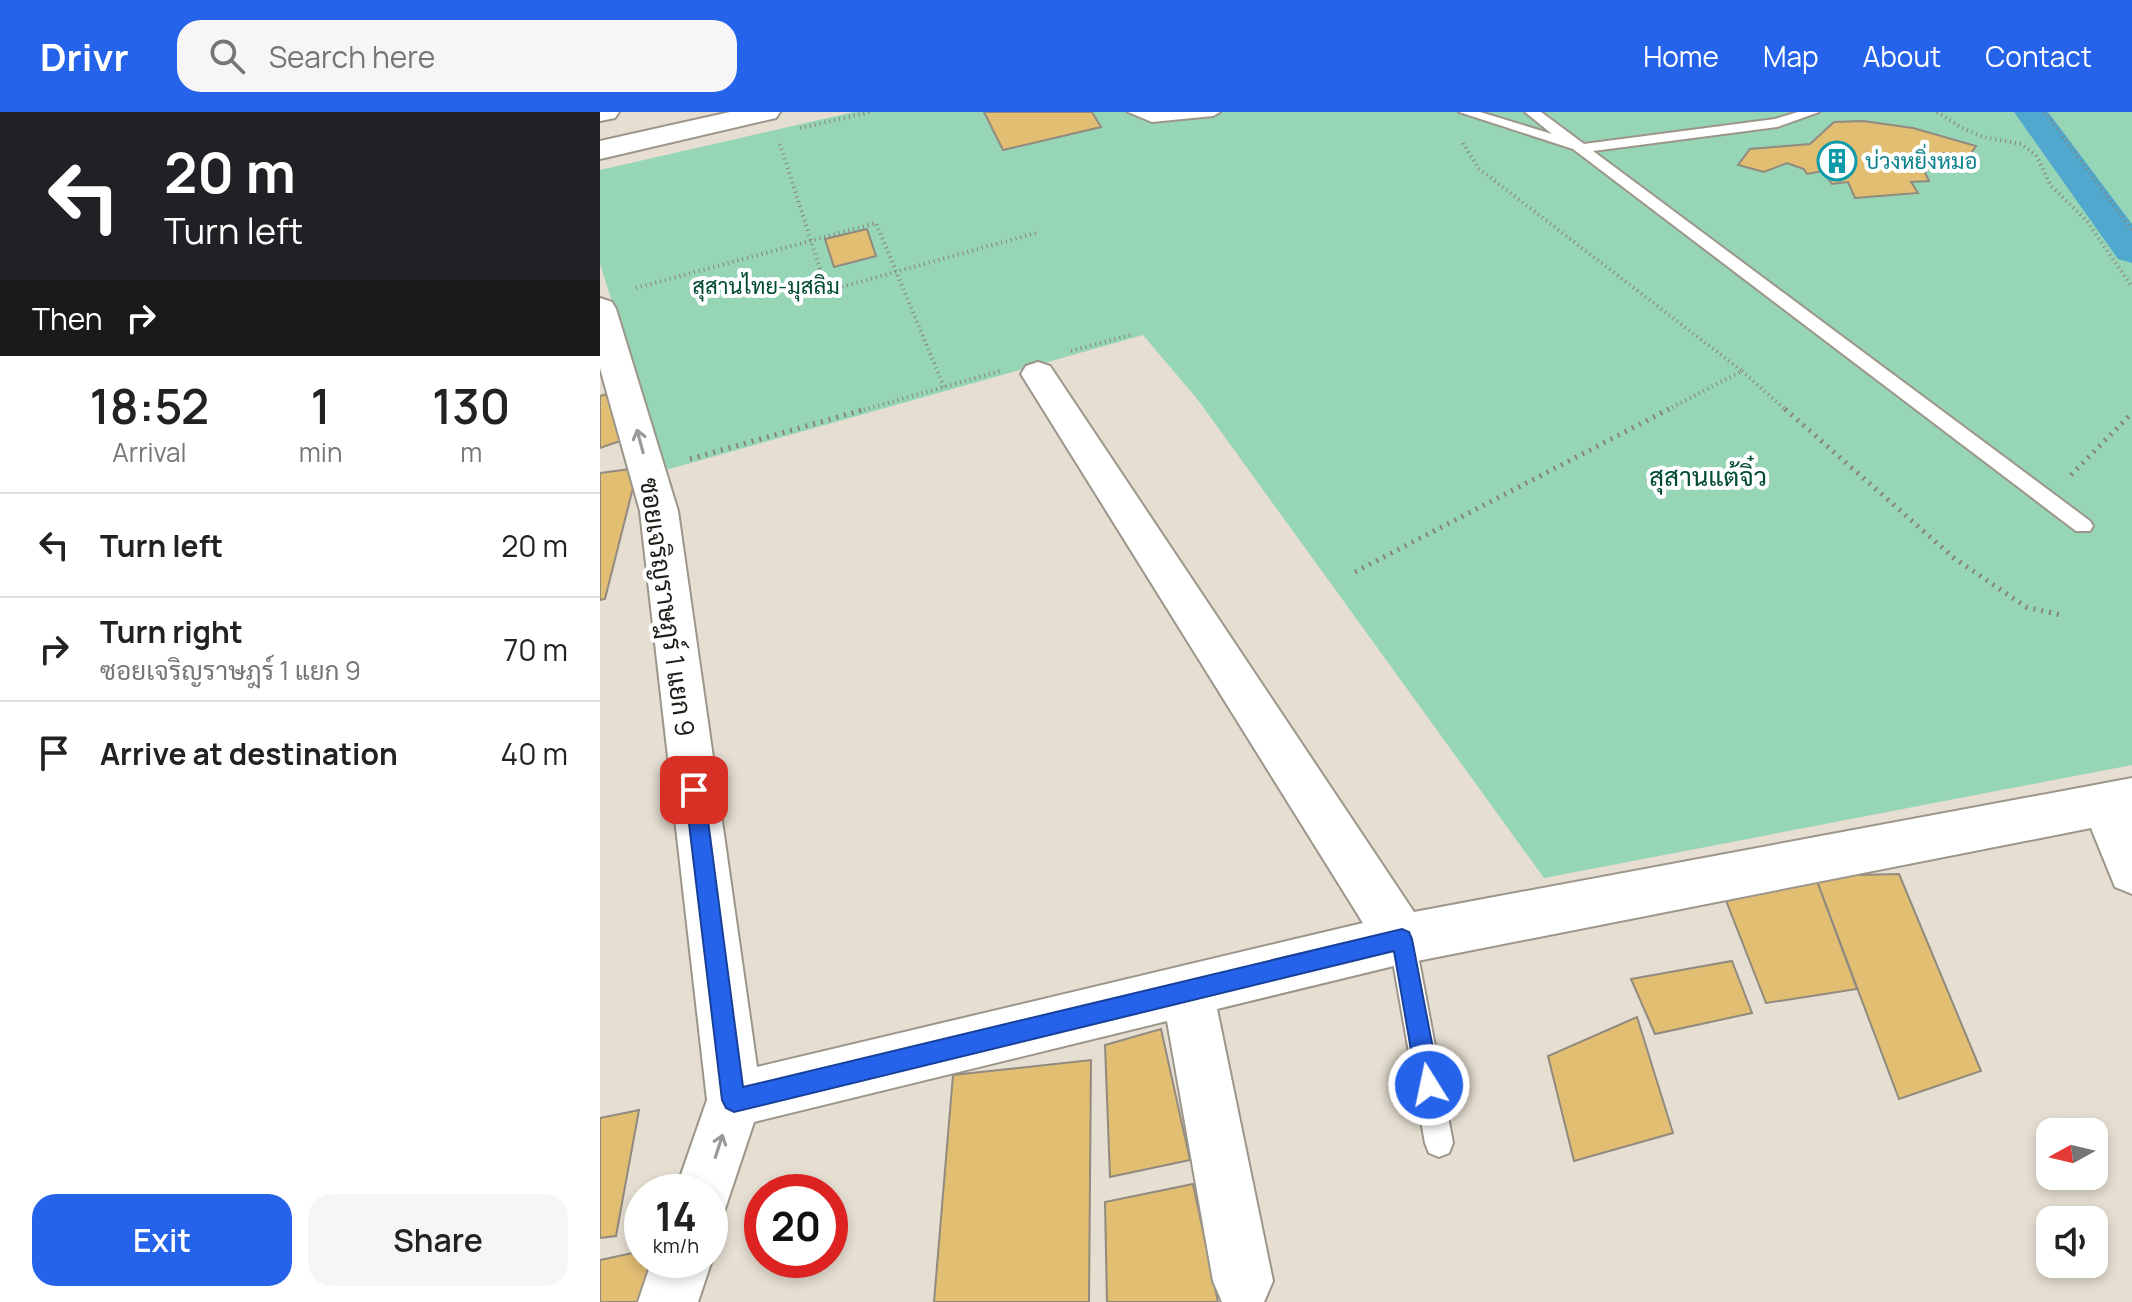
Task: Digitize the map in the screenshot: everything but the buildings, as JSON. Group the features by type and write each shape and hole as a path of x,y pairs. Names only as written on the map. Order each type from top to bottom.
{"street":[{"path":"600,150 772,123"},
{"name":"ซอยเจริญราษฎร์ 1 แยก 9","path":"615,300 659,511 734,1100"},
{"path":"1032,367 1402,939"},
{"path":"710,1174 734,1100 1402,939 2118,802 2132,871"},
{"path":"1187,991 1243,1281"},
{"path":"668,1302 676,1278"}],"lane":[{"path":"1135,112 1152,118 1213,112"},
{"path":"1466,112 1583,148 1777,123 1812,112"},
{"path":"1532,112 2083,526"},
{"path":"1402,939 1439,1143"}],"path":[{"path":"1937,112 1962,128 1983,137 2021,144 2036,155 2051,186 2087,221 2132,287"},
{"path":"2045,112 2132,230"},
{"path":"772,123 827,291 1036,233"},
{"path":"1458,134 1478,168 1742,371 1954,558 2026,607 2061,615"},
{"path":"615,300 876,223 944,387"},
{"path":"681,461 944,387 1032,367 1130,335"},
{"path":"1355,572 1742,371"},
{"path":"2042,497 2080,468 2132,413"}],"green space":[{"name":"สุสานแต้จิ๋ว","path":"854,112 2132,112 2132,765 1544,878 1198,400 1143,335 666,470 600,264 600,170"}],"waterway":[{"path":"2031,112 2132,251"}],"place":[{"name":"บ่วงหยิ่งหมอ","path":"1837,161"}],"route":[{"path":"694,790 734,1100 1402,939 1429,1085"}],"park label":[{"name":"สุสานไทย-มุสลิม","path":"766,286"}]}
